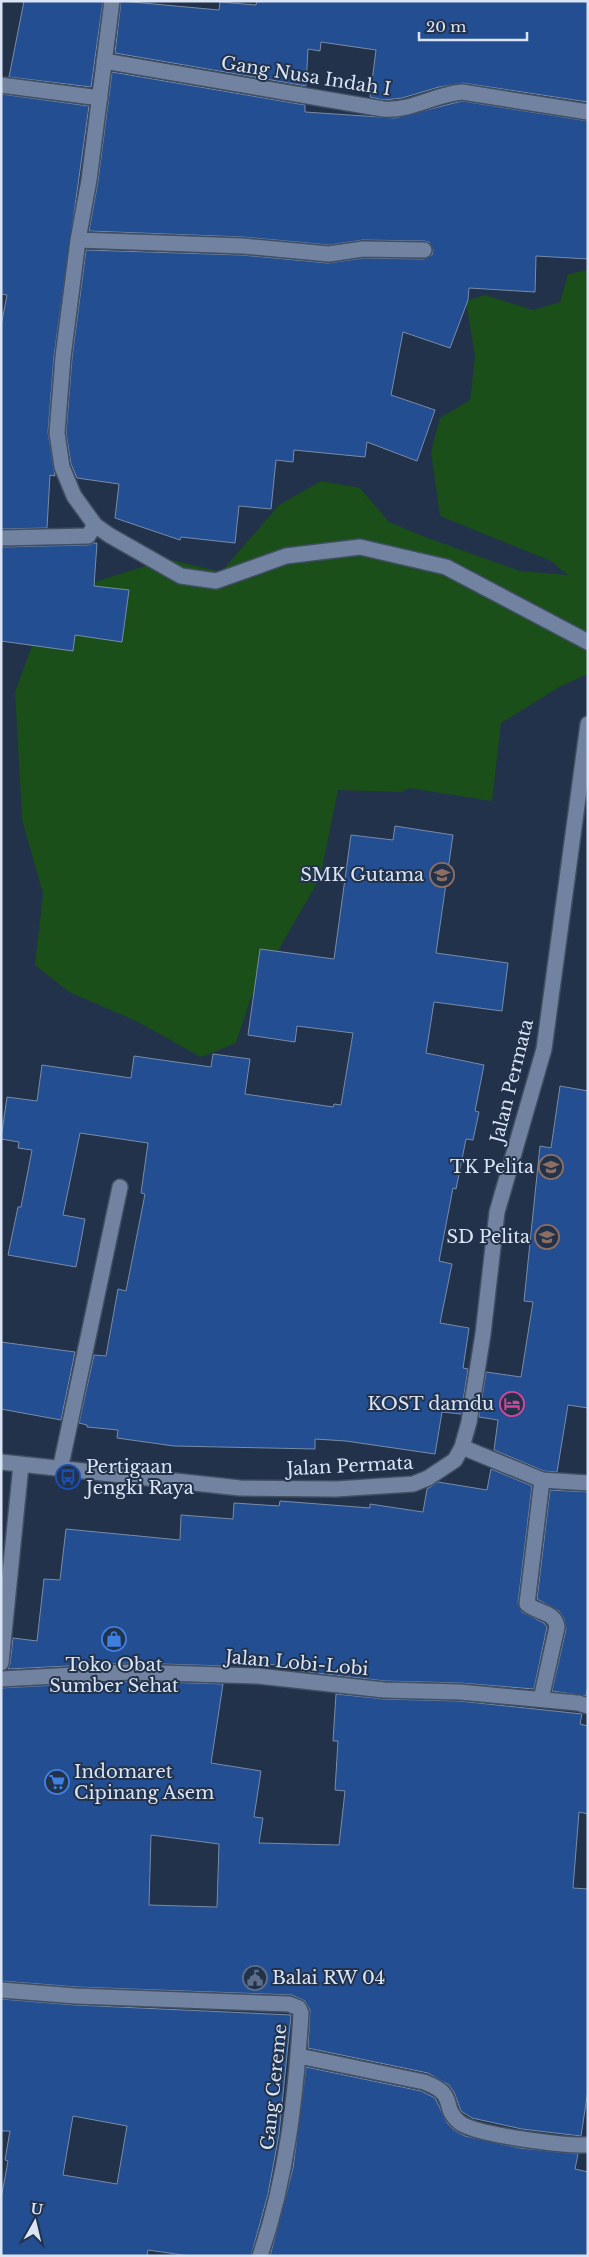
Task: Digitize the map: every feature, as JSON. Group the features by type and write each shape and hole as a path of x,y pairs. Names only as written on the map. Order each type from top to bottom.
{"street":[{"path":"112,1 89,180 78,240 63,357 58,433 62,467 74,496 95,525 181,576 216,581 286,556 360,547 446,567 588,642"},
{"name":"Gang Nusa Indah I","path":"104,61 382,109 398,110 445,94 462,92 588,112"},
{"path":"1,85 100,98"},
{"path":"78,240 244,246 329,254 363,249 424,250"},
{"path":"1,538 88,536 95,525"},
{"name":"Jalan Permata","path":"1,1462 60,1470 240,1488 336,1489 413,1484 443,1470 455,1460 462,1447 468,1422 483,1334 497,1212 544,1049 588,724"},
{"path":"60,1470 120,1187"},
{"path":"462,1447 542,1480 588,1483"},
{"path":"1,1662 21,1465"},
{"path":"541,1699 557,1627 556,1622 548,1614 527,1604 542,1480"},
{"name":"Jalan Lobi-Lobi","path":"1,1679 130,1672 258,1676 384,1690 460,1692 541,1699 588,1706"},
{"name":"Gang Cereme","path":"1,1990 76,1996 289,2004 297,2006 301,2013 298,2056 282,2180 260,2256"},
{"path":"298,2056 424,2082 438,2087 448,2097 451,2114 461,2124 479,2130 530,2139 588,2145"}],"green space":[{"path":"588,270 588,674 561,686 501,723 492,801 409,788 401,792 338,790 320,878 251,997 236,1043 201,1057 136,1021 69,992 35,965 43,894 22,819 15,692 38,629 85,585 168,559 221,572 279,505 321,481 360,488 389,522 425,537 520,571 568,575 551,561 440,516 431,452 440,418 470,400 475,357 466,301 485,295 533,310 560,302 568,274"}],"building":[{"path":"24,1 103,1 91,87 9,77"},
{"path":"121,1 219,10 220,2 256,5 257,1 588,1 588,102 463,83 439,87 402,98 384,100 370,97 376,50 321,42 320,51 308,49 306,86 115,53"},
{"path":"112,72 305,105 305,112 395,118 462,101 588,121 588,259 536,256 535,292 469,288 468,300 450,348 403,332 391,395 435,410 417,461 367,442 365,457 294,450 293,462 276,460 271,509 239,506 235,543 181,537 180,540 115,518 119,484 77,478 71,464 66,433 72,358 86,250 242,255 328,263 364,258 424,259 432,255 433,250 429,242 424,241 363,240 329,245 243,237 89,231 98,181"},
{"path":"1,94 89,106 54,356 48,432 55,476 50,475 47,528 1,529 1,326 7,295 1,294"},
{"path":"97,543 94,586 129,590 122,642 75,635 73,651 1,641 1,547 88,545"},
{"path":"395,826 453,835 436,953 508,963 502,1011 434,1002 426,1053 484,1065 475,1111 479,1112 473,1140 466,1139 456,1189 453,1188 439,1261 452,1264 440,1323 469,1328 463,1368 468,1369 461,1414 442,1412 435,1454 346,1441 315,1439 315,1449 174,1446 117,1438 118,1430 87,1427 87,1425 79,1423 94,1355 106,1356 118,1289 126,1291 145,1194 141,1193 148,1143 80,1133 63,1215 85,1219 76,1267 8,1255 18,1207 21,1207 32,1150 18,1148 19,1142 1,1139 7,1097 37,1101 42,1065 131,1078 134,1056 211,1067 213,1054 250,1059 245,1094 333,1107 334,1104 341,1105 353,1033 297,1026 295,1042 248,1035 260,949 334,959 351,835 393,840"},
{"path":"560,1086 588,1091 588,1408 568,1405 557,1472 544,1471 494,1450 498,1420 479,1417 486,1372 521,1377 533,1302 524,1301 540,1146 551,1148"},
{"path":"1,1342 75,1352 61,1420 1,1409"},
{"path":"491,1469 532,1486 518,1603 522,1612 544,1623 547,1627 534,1689 460,1683 385,1681 300,1671 301,1667 226,1661 225,1666 130,1663 8,1669 13,1638 37,1641 44,1579 60,1580 66,1529 180,1540 181,1515 233,1519 234,1503 279,1506 280,1501 370,1508 370,1504 423,1512 427,1489 438,1482 487,1490"},
{"path":"550,1490 588,1492 588,1684 586,1696 552,1691 566,1629 564,1619 559,1611 537,1599"},
{"path":"130,1681 223,1684 211,1763 261,1771 254,1817 263,1818 259,1843 339,1845 345,1791 335,1790 338,1741 333,1741 336,1694 384,1699 459,1701 582,1714 580,1724 588,1726 588,1814 579,1812 573,1888 588,1889 588,2090 581,2136 522,2129 472,2118 461,2111 454,2092 449,2085 428,2073 308,2048 310,2010 305,2001 292,1995 77,1987 1,1981 1,1688","holes":["151,1835 219,1844 217,1907 149,1905"]},
{"path":"1,1999 75,2005 291,2015 279,2134 268,2194 251,2256 190,2256 148,2250 147,2256 1,2256 1,2199 8,2161 5,2160 10,2131 1,2131","holes":["73,2116 127,2126 117,2184 63,2175"]},
{"path":"306,2067 421,2091 435,2098 447,2123 454,2130 465,2136 520,2148 578,2154 575,2169 588,2172 588,2256 270,2256 293,2168"}],"place":[{"name":"SMK Gutama","path":"442,875"},
{"name":"TK Pelita","path":"551,1167"},
{"name":"SD Pelita","path":"547,1237"},
{"name":"KOST damdu","path":"512,1404"},
{"name":"Pertigaan Jengki Raya","path":"68,1477"},
{"name":"Toko Obat Sumber Sehat","path":"114,1639"},
{"name":"Indomaret Cipinang Asem","path":"57,1782"},
{"name":"Balai RW 04","path":"255,1978"}]}
